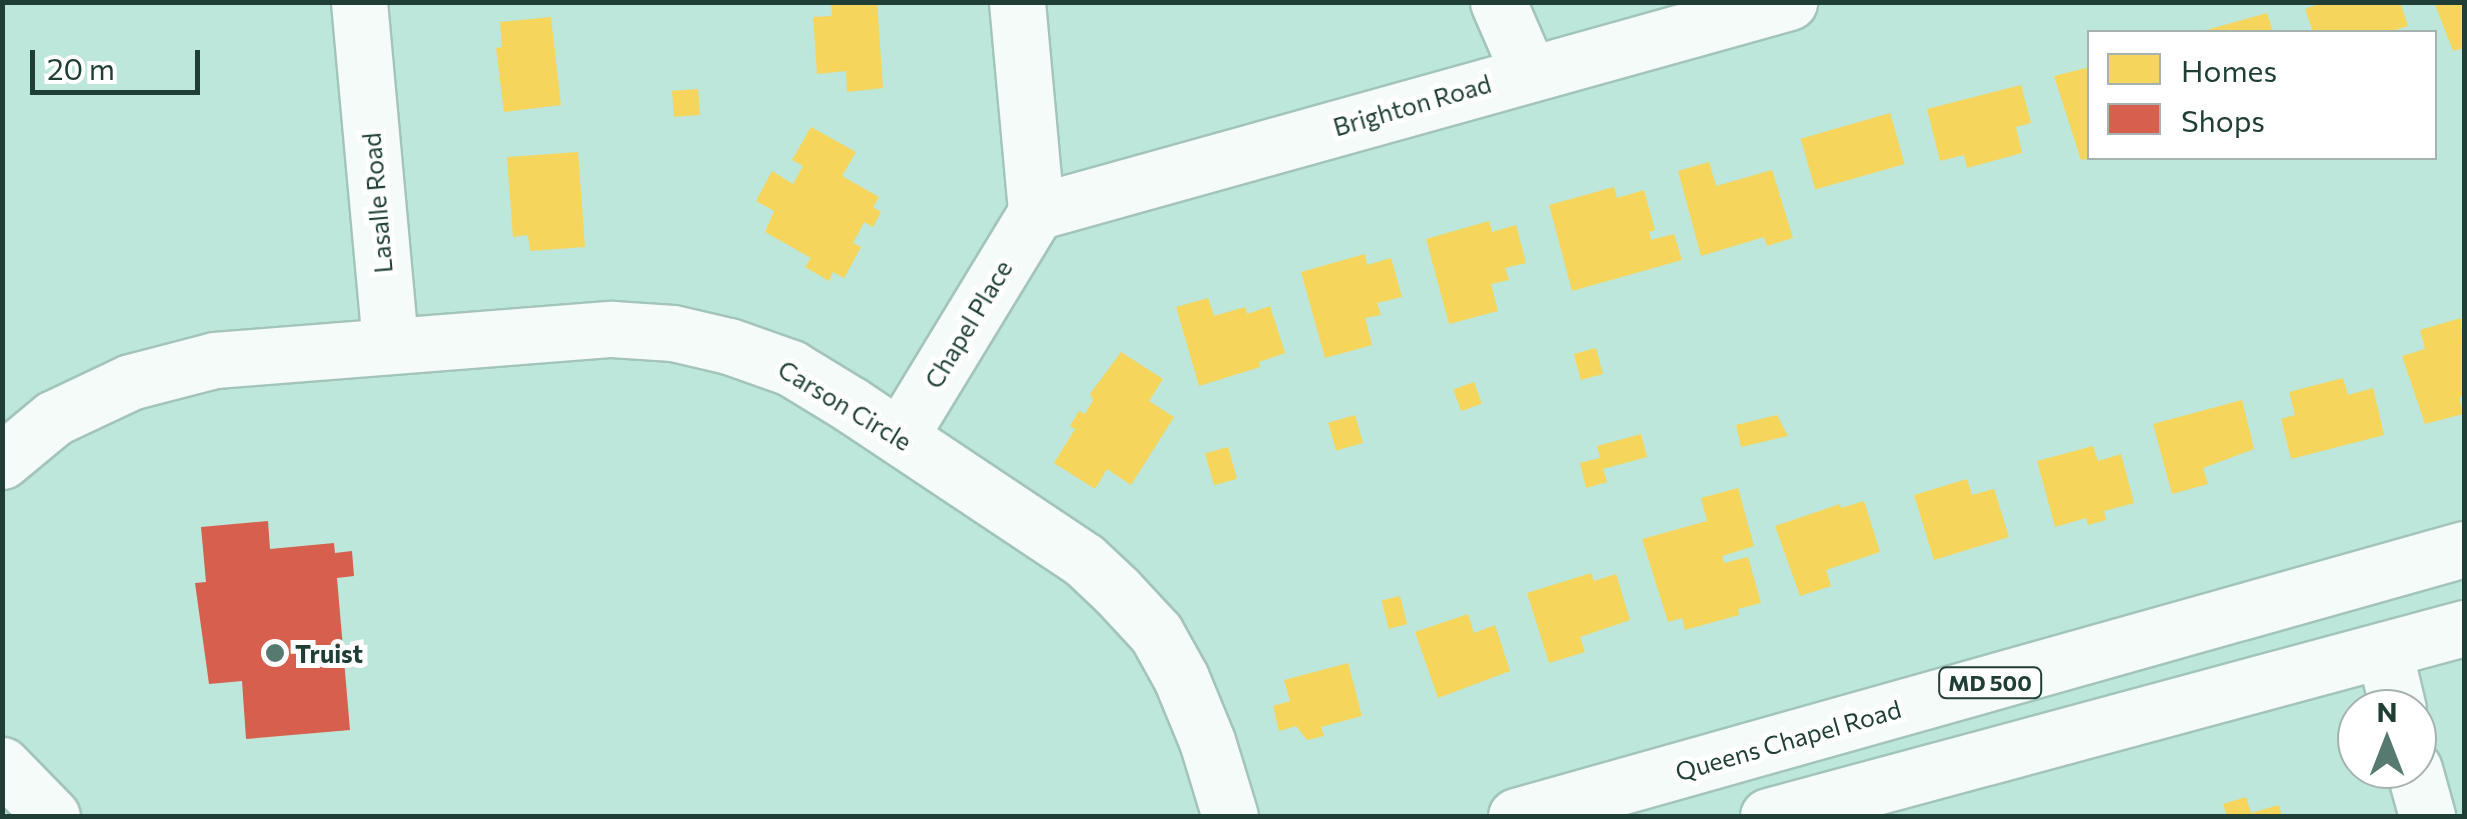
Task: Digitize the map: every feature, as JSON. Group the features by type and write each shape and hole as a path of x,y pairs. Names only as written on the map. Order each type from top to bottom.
{"street":[{"name":"Lasalle Road","path":"358,2 390,343"},
{"path":"1017,2 1036,212"},
{"path":"1498,2 1528,72"},
{"name":"Brighton Road","path":"1036,212 1788,2"},
{"name":"Chapel Place","path":"900,436 1036,212"},
{"name":"Carson Circle","path":"2,461 54,418 130,382 215,360 390,343 612,329 673,334 729,346 791,368 1084,560 1156,633 1207,741 1230,816"},
{"name":"Queens Chapel Road","path":"1516,816 2464,550"},
{"path":"1768,816 2464,628"},
{"path":"2384,650 2393,689"},
{"path":"2,765 52,816"},
{"path":"2420,789 2427,816"}],"building: Homes":[{"path":"831,2 877,2 883,88 847,92 846,71 817,74 813,17 832,16"},
{"path":"2324,2 2400,2 2408,26 2395,30 2312,30 2305,9"},
{"path":"2434,2 2464,2 2464,48 2453,51"},
{"path":"2267,13 2272,30 2207,30"},
{"path":"551,17 561,105 504,112 496,48 502,47 500,22"},
{"path":"2087,68 2087,159 2081,160 2054,76"},
{"path":"2021,85 2031,123 2016,127 2022,153 1967,168 1964,155 1940,161 1927,109"},
{"path":"698,89 700,115 674,117 672,91"},
{"path":"1890,113 1905,164 1815,190 1801,139"},
{"path":"811,127 856,152 842,176 879,197 873,207 881,212 873,227 864,222 853,243 861,247 844,278 833,272 829,281 805,267 811,258 765,232 774,211 756,201 772,171 793,184 803,166 792,160"},
{"path":"578,152 585,247 530,251 528,235 513,237 507,157"},
{"path":"1709,162 1716,186 1772,170 1793,238 1767,246 1764,237 1701,256 1678,171"},
{"path":"1614,187 1617,198 1644,190 1655,230 1649,232 1651,240 1674,234 1682,260 1572,291 1549,205"},
{"path":"1489,221 1492,232 1516,225 1526,263 1505,268 1509,280 1491,284 1498,311 1449,324 1426,239"},
{"path":"1365,254 1367,265 1391,258 1402,297 1377,303 1381,315 1365,318 1372,345 1325,358 1301,272"},
{"path":"1208,298 1214,316 1245,307 1247,314 1270,306 1285,353 1259,362 1260,367 1199,386 1176,307"},
{"path":"2461,318 2464,396 2459,397 2463,414 2425,424 2402,356 2425,349 2420,330"},
{"path":"1596,348 1603,374 1581,380 1574,354"},
{"path":"1121,352 1163,379 1149,401 1174,417 1131,485 1107,469 1095,489 1054,463 1075,429 1070,426 1079,411 1085,414 1093,400 1090,394"},
{"path":"2343,378 2348,395 2373,388 2384,435 2291,459 2281,419 2295,415 2289,392"},
{"path":"1474,382 1482,404 1461,411 1453,390"},
{"path":"2242,400 2254,449 2203,468 2208,484 2172,494 2153,424"},
{"path":"1355,415 1363,443 1336,451 1328,423"},
{"path":"1777,415 1788,436 1741,447 1736,425"},
{"path":"1641,434 1647,457 1603,469 1607,482 1586,488 1580,463 1600,458 1597,446"},
{"path":"2093,446 2098,461 2121,454 2134,503 2104,511 2106,520 2088,525 2086,518 2055,527 2037,461"},
{"path":"1228,447 1237,479 1214,485 1205,454"},
{"path":"1967,479 1972,495 1994,489 2009,537 1934,560 1914,495"},
{"path":"1738,488 1754,546 1722,556 1724,563 1748,557 1761,603 1738,609 1739,615 1685,630 1682,618 1668,622 1642,539 1707,521 1701,498"},
{"path":"1864,501 1880,552 1826,570 1831,586 1800,596 1775,526 1840,504 1841,508"},
{"path":"1591,573 1594,581 1616,574 1630,620 1580,637 1585,652 1549,663 1527,593"},
{"path":"1400,596 1407,624 1389,629 1382,601"},
{"path":"1468,614 1474,633 1495,625 1510,671 1438,698 1415,632"},
{"path":"1348,663 1362,716 1321,727 1324,736 1307,740 1296,726 1279,731 1273,706 1290,701 1284,680"},
{"path":"2246,797 2251,813 2279,805 2282,816 2227,816 2223,804"}],"building: Shops":[{"name":"Truist","path":"268,521 270,549 334,543 335,553 352,551 354,576 337,578 350,730 246,739 242,681 209,684 195,583 206,582 201,527"}],"place":[{"name":"Truist","path":"275,653"}]}
